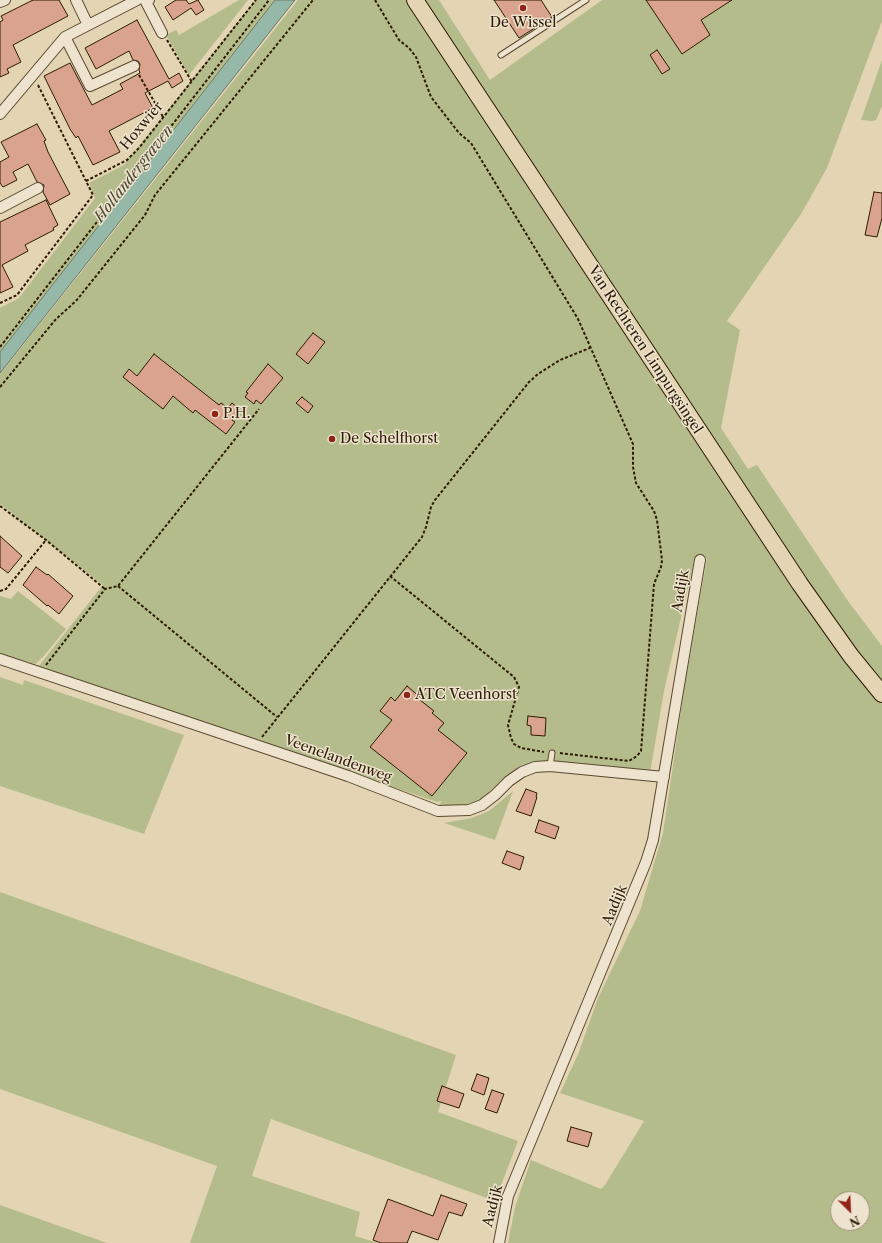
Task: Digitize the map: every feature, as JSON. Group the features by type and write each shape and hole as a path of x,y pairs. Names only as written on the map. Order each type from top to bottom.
{"main road":[{"name":"Van Rechteren Limpurgsingel","path":"415,0 800,584 851,656 882,694"}],"street":[{"path":"0,2 5,0"},
{"path":"76,0 88,26"},
{"path":"0,114 65,37 144,0 162,33"},
{"path":"65,37 90,86 134,66"},
{"path":"0,208 38,188"},
{"name":"Aadijk","path":"499,1243 508,1196 646,862 653,840 700,560"},
{"name":"Veenelandenweg","path":"0,659 348,776 438,811 469,810 496,795 509,781 522,772 535,767 550,766 664,777"}],"lane":[{"path":"501,55 586,0"},
{"path":"550,766 552,753"}],"path":[{"name":"Hoxwier","path":"86,181 126,160 192,82 256,0"},
{"path":"0,347 269,0"},
{"path":"0,387 56,319 76,301 144,215 155,195 313,0"},
{"path":"375,0 399,40 409,48 416,57 431,97 459,133 471,143 578,319 633,444 634,476 657,520 662,560 661,567 654,584 641,751 637,756 629,761 552,753 521,748 514,744 508,726 519,687 514,678 390,576"},
{"path":"162,33 192,82"},
{"path":"134,66 163,117"},
{"path":"0,304 17,294 93,195 33,74"},
{"path":"255,745 422,537 431,507 435,500 529,382 538,374 560,360 590,348"},
{"path":"40,672 105,589 118,586 259,409"},
{"path":"0,506 46,540 105,589"},
{"path":"0,591 6,589 46,540"},
{"path":"118,586 278,717"}],"green space":[{"path":"239,0 248,0 189,75 166,35 176,30 179,35"},
{"path":"255,0 275,0 0,352 0,308 19,298 95,198 89,183 124,165"},
{"name":"De Schelfhorst","path":"298,0 406,0 868,687 882,704 882,1243 508,1243 515,1207 531,1160 601,1189 605,1185 644,1121 560,1093 579,1052 598,998 640,911 663,833 684,690 707,558 695,557 664,691 650,773 517,770 505,777 483,798 467,805 453,807 439,805 442,801 437,802 38,667 103,585 0,504 0,374"},
{"path":"424,0 439,0 490,80 602,0 882,0 882,21 827,168 801,214 727,321 740,330 721,428 748,469 757,465 848,601 882,646 882,682 851,643 793,560"},
{"path":"882,60 882,106 876,120 861,120"},
{"path":"18,591 66,629 43,657 35,664 0,653 0,596 11,599"},
{"path":"0,677 23,685 24,680 184,735 144,834 0,786"},
{"path":"513,791 495,840 444,823 472,818 489,811"},
{"path":"0,892 456,1055 438,1112 518,1141 495,1201 271,1119 252,1176 360,1212 355,1236 378,1243 190,1243 217,1166 0,1089"},
{"path":"0,1205 107,1243 0,1243"}],"shaded area":[{"path":"275,0 295,0 0,373 0,352"}],"building":[{"path":"33,0 59,0 68,16 13,45 21,62 7,69 9,73 0,77 0,22 3,20 1,16"},
{"path":"176,0 186,0 189,4 198,0 204,10 196,15 191,8 173,20 165,7"},
{"path":"494,0 541,0 552,17 519,38"},
{"path":"646,0 732,0 701,20 710,35 682,54"},
{"path":"137,20 169,79 179,73 183,81 172,88 168,81 145,93 153,108 109,131 120,152 93,165 78,136 76,138 70,129 44,76 70,63 92,105 123,89 120,84 140,73 140,64 138,61 133,60 129,51 96,69 85,48"},
{"path":"657,50 670,69 662,74 650,55"},
{"path":"37,124 46,140 44,141 48,152 70,194 50,205 43,192 44,185 37,182 28,164 13,172 17,180 3,187 0,183 0,162 9,157 1,142"},
{"path":"874,192 882,193 882,218 877,237 865,235"},
{"path":"46,200 58,225 53,228 54,230 25,245 28,251 2,265 13,287 0,293 0,222"},
{"path":"313,333 325,342 308,364 296,354"},
{"path":"154,354 219,405 221,403 228,408 232,403 240,410 232,420 235,422 226,434 195,410 193,413 173,396 163,409 123,377 129,369 137,376"},
{"path":"268,364 283,378 261,404 256,400 254,404 245,397 248,393 246,392"},
{"path":"302,397 313,406 308,413 296,403"},
{"path":"0,536 22,556 8,573 0,567"},
{"path":"36,567 47,575 48,574 73,596 59,614 48,605 47,606 23,585"},
{"path":"407,686 421,698 420,700 434,711 432,713 444,723 438,730 467,753 432,796 370,747 392,720 380,711 391,697 395,701"},
{"path":"528,716 546,718 545,736 531,735 531,726 527,725"},
{"path":"526,789 537,793 531,816 516,811"},
{"path":"539,820 559,827 555,839 535,832"},
{"path":"507,851 524,857 520,870 502,863"},
{"path":"477,1074 489,1078 484,1095 471,1090"},
{"path":"442,1086 464,1094 459,1108 437,1101"},
{"path":"492,1090 504,1094 497,1113 485,1109"},
{"path":"571,1127 592,1133 588,1147 567,1141"},
{"path":"441,1195 467,1204 462,1216 449,1212 438,1240 412,1231 407,1243 381,1243 373,1240 388,1199 433,1216"}],"place":[{"name":"De Wissel","path":"523,8"},
{"name":"P.H.","path":"215,414"},
{"name":"De Schelfhorst","path":"332,439"},
{"name":"ATC Veenhorst","path":"407,695"}],"water label":[{"name":"Hollandergraven","path":"134,174"}]}
